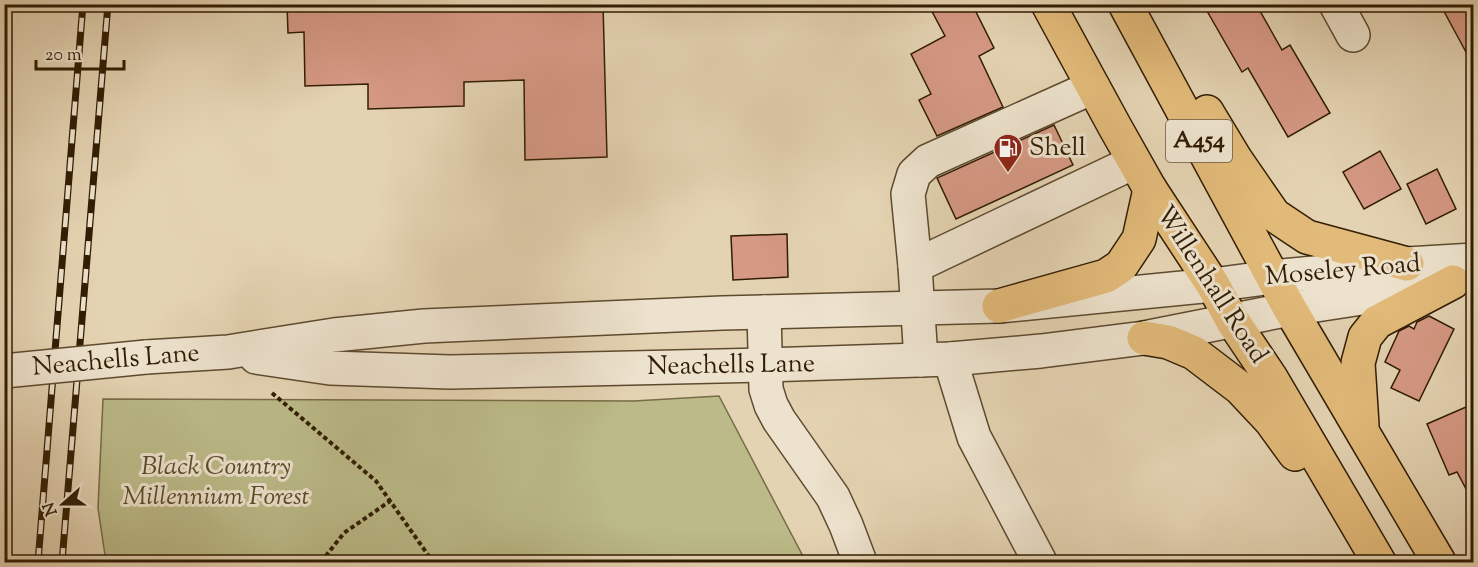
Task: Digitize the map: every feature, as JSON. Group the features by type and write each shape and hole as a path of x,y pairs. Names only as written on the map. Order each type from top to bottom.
{"highway":[{"name":"Willenhall Road","path":"1048,4 1142,176 1271,378 1379,562"},
{"name":"Willenhall Road","path":"1125,4 1290,309 1439,562"},
{"path":"1139,4 1151,18 1236,160 1274,216 1306,237 1407,264"},
{"path":"999,306 1106,276 1121,266 1139,239 1142,176"},
{"path":"1362,433 1358,363 1365,337 1377,322 1466,271"},
{"path":"1144,338 1168,342 1194,353 1240,388 1271,421 1374,562"}],"street":[{"path":"1336,4 1353,35"},
{"path":"1040,562 936,360 918,308 908,194 914,174 928,161 1093,87"},
{"path":"915,266 1142,176"},
{"name":"Moseley Road","path":"1213,285 1407,264 1466,271"},
{"name":"Moseley Road","path":"1232,320 1401,292 1466,271"},
{"name":"Neachells Lane","path":"4,371 146,357 228,352 334,335 424,326 764,312 999,306 1213,285"},
{"path":"764,312 766,389 771,405 833,497 860,562"},
{"name":"Neachells Lane","path":"228,352 330,368 462,372 936,360 1041,351 1144,338 1232,320"},
{"path":"424,326 425,371"}],"path":[{"path":"267,389 376,481 433,562"},
{"path":"321,562 344,533 390,501"}],"green space":[{"name":"Black Country Millennium Forest","path":"719,396 806,562 106,562 98,508 103,399 634,401"}],"building":[{"path":"287,4 603,4 607,157 525,160 524,80 464,82 464,106 368,109 368,84 305,86 304,32 288,33"},
{"path":"928,4 972,4 994,48 979,56 1003,107 937,136 919,100 931,94 911,54 945,36"},
{"path":"1203,4 1256,4 1282,50 1290,45 1330,113 1288,137 1248,68 1242,72"},
{"path":"1440,4 1473,4 1473,65"},
{"path":"1054,125 1073,165 956,219 937,178"},
{"path":"1380,151 1401,189 1364,209 1343,172"},
{"path":"1437,169 1456,209 1426,224 1407,184"},
{"path":"787,234 788,277 733,280 731,236"},
{"path":"1429,316 1454,329 1419,401 1391,388 1400,370 1385,362 1399,331 1409,326 1414,329 1417,322"},
{"path":"1466,407 1473,424 1473,502 1457,472 1449,475 1427,424"}],"railway":[{"path":"38,562 83,4"},
{"path":"62,562 108,4"}],"place":[{"name":"Shell","path":"1008,174"}]}
